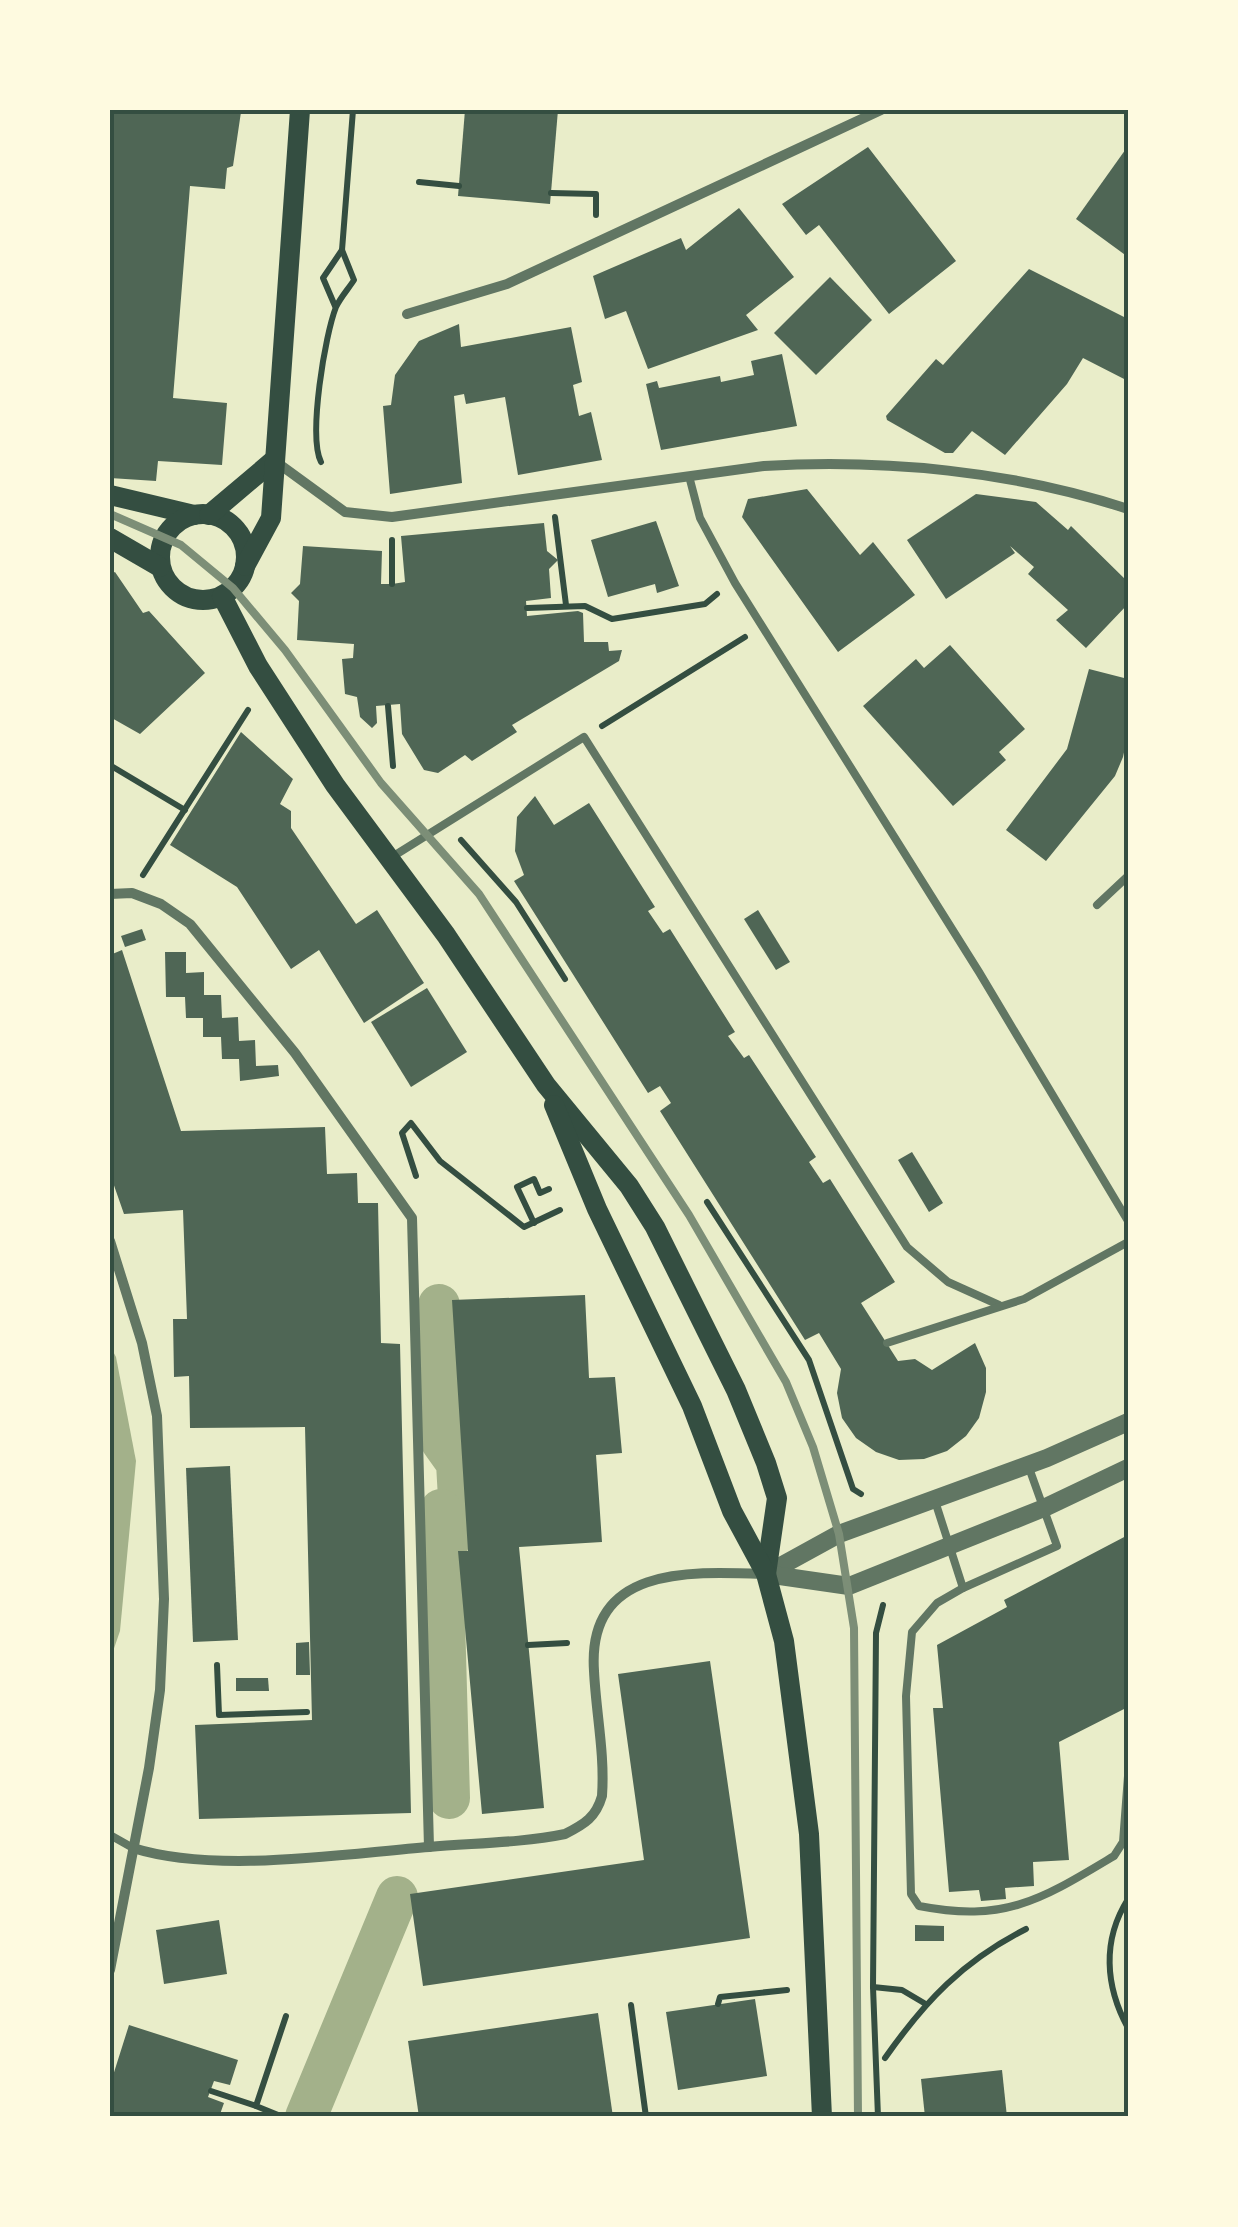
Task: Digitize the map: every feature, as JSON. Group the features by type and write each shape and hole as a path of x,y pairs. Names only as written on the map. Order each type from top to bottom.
{"main road":[{"path":"274,460 201,515 176,523 164,537 160,567 165,579 182,596 194,600 222,596 233,588 271,518 300,110"},
{"path":"110,494 201,515 235,528 243,541 245,566"},
{"path":"110,538 160,567"},
{"path":"222,596 258,666 389,858 546,1085 629,1186 655,1227 736,1390 777,1498 766,1574"},
{"path":"546,1085 597,1209 692,1406 732,1511 766,1574 784,1641 803,1770 822,2117"}],"street":[{"path":"407,314 506,284 881,110"},
{"path":"274,460 345,512 392,517 764,466 874,465 1065,488 1128,509"},
{"path":"110,894 132,893 161,904 190,924 295,1053 412,1218 429,1847"},
{"path":"110,1241 152,1380 161,1452 160,1690 110,1970"},
{"path":"766,1574 839,1534 1028,1465 1128,1422"},
{"path":"132,1848 164,1857 216,1860 544,1838 586,1824 602,1796 593,1652 604,1612 630,1588 662,1578 708,1572 766,1574 849,1586 950,1548 1128,1468"}],"lane":[{"path":"690,476 700,518 763,626 980,972 1128,1221"},
{"path":"389,858 584,737 908,1247 948,1282 999,1305"},
{"path":"1097,905 1128,876"},
{"path":"888,1343 1024,1299 1128,1242"},
{"path":"1028,1465 1057,1546 937,1602 912,1632 906,1696 911,1894 919,1906 959,1914 1022,1907 1114,1856 1123,1842 1128,1776"},
{"path":"934,1499 962,1588"},
{"path":"110,1836 132,1848"}],"path":[{"path":"326,471 313,435 336,308 354,280 342,250 353,110"},
{"path":"418,182 459,186"},
{"path":"552,193 596,194 597,242"},
{"path":"336,308 323,278 342,250"},
{"path":"555,516 566,605"},
{"path":"392,533 392,584"},
{"path":"527,608 585,606 612,619 705,604 717,594"},
{"path":"584,737 763,626"},
{"path":"388,706 393,766"},
{"path":"132,893 248,710"},
{"path":"113,768 185,810"},
{"path":"445,822 516,902 565,979"},
{"path":"422,1192 403,1143 402,1134 411,1123 440,1161 524,1226 560,1210"},
{"path":"534,1223 518,1187 534,1179 540,1193 549,1189"},
{"path":"708,1202 809,1360 853,1489 866,1498"},
{"path":"878,2117 873,1987 876,1633 880,1608 891,1593"},
{"path":"528,1645 567,1643"},
{"path":"216,1665 218,1715 307,1712"},
{"path":"1128,1899 1116,1918 1108,1960 1115,2005 1128,2028"},
{"path":"885,2058 924,2003 1001,1942 1033,1926"},
{"path":"873,1987 902,1990 924,2003"},
{"path":"718,2004 720,1998 787,1990"},
{"path":"631,2005 646,2117"},
{"path":"256,2106 286,2016"},
{"path":"210,2091 283,2117"}],"shaded area":[{"path":"110,1346 116,1357 136,1461 120,1631 110,1660"}],"building":[{"path":"110,110 241,112 233,166 227,168 225,189 190,186 173,398 227,403 222,465 158,461 156,481 110,478"},
{"path":"465,110 558,110 550,204 458,196"},
{"path":"1128,146 1128,257 1076,219"},
{"path":"868,147 956,261 889,314 819,225 806,235 782,204"},
{"path":"739,208 794,277 746,315 758,330 648,369 626,311 605,319 593,276 681,238 686,250"},
{"path":"1029,269 1128,319 1128,381 1083,358 1067,384 1005,455 972,431 953,453 945,453 887,420 886,416 936,359 943,365"},
{"path":"830,277 872,320 816,375 774,333"},
{"path":"459,324 461,347 571,327 582,382 573,385 579,416 591,412 602,460 518,475 505,397 466,404 464,394 454,396 462,483 390,494 383,406 391,405 395,375 419,341"},
{"path":"782,354 797,426 661,450 646,384 657,381 659,388 720,376 721,382 754,375 751,361"},
{"path":"807,489 860,555 873,542 915,595 838,652 742,517 748,499"},
{"path":"976,494 1036,502 1068,530 1071,526 1128,582 1128,604 1086,648 1056,620 1068,610 1028,574 1034,567 1010,546 1015,553 946,599 907,540"},
{"path":"656,521 679,586 657,593 655,584 608,597 591,540"},
{"path":"544,523 547,551 558,560 549,569 551,598 526,601 527,616 583,613 584,642 608,642 609,651 622,650 619,661 512,725 517,732 472,761 465,755 438,773 424,770 402,734 400,704 376,706 377,723 372,728 360,717 357,697 345,694 342,659 353,658 354,644 297,640 299,601 291,593 300,584 303,546 382,551 381,584 392,584 405,582 401,536"},
{"path":"115,572 143,613 149,611 205,673 140,734 110,717 110,574"},
{"path":"950,645 1025,729 999,752 1006,760 953,806 863,706 916,659 924,668"},
{"path":"1089,669 1128,679 1128,734 1123,757 1115,776 1046,861 1006,830 1067,749"},
{"path":"241,732 293,779 280,804 291,811 291,828 356,924 377,910 424,983 364,1023 319,950 291,969 237,887 170,845"},
{"path":"535,796 554,825 589,803 655,907 648,911 663,933 670,929 735,1032 728,1036 744,1058 749,1055 816,1157 809,1162 823,1183 830,1179 895,1282 861,1303 898,1361 915,1359 932,1370 975,1343 986,1368 986,1392 979,1418 966,1436 947,1451 924,1459 899,1460 876,1452 856,1438 842,1418 837,1393 841,1369 819,1333 805,1340 660,1111 671,1103 660,1086 648,1093 514,881 524,875 515,851 517,817"},
{"path":"758,910 790,962 776,970 744,919"},
{"path":"142,929 146,940 125,947 121,936"},
{"path":"122,950 181,1131 325,1127 327,1174 357,1173 358,1203 378,1203 381,1343 400,1344 411,1813 199,1819 195,1725 312,1720 305,1427 190,1428 189,1376 174,1377 173,1319 187,1319 183,1210 124,1214 110,1174 110,955"},
{"path":"165,952 186,952 186,973 204,972 204,995 221,995 222,1018 238,1017 239,1041 255,1040 256,1066 278,1065 279,1076 240,1081 239,1059 222,1059 221,1037 203,1037 203,1018 186,1018 185,997 166,997"},
{"path":"427,988 467,1052 411,1087 371,1022"},
{"path":"912,1152 943,1203 929,1212 898,1160"},
{"path":"585,1295 589,1378 615,1377 622,1453 596,1455 602,1542 519,1547 544,1808 482,1814 458,1551 468,1551 452,1300"},
{"path":"230,1466 238,1640 193,1642 186,1468"},
{"path":"1128,1535 1128,1707 1059,1742 1069,1860 1033,1862 1034,1886 1005,1888 1006,1899 981,1901 979,1890 949,1892 933,1708 943,1708 937,1645 1007,1607 1004,1600"},
{"path":"309,1642 310,1675 296,1675 296,1643"},
{"path":"710,1661 750,1938 423,1986 410,1894 644,1860 618,1674"},
{"path":"236,1678 268,1678 269,1691 236,1691"},
{"path":"219,1920 227,1974 164,1984 156,1930"},
{"path":"915,1925 944,1926 944,1941 915,1941"},
{"path":"755,1999 767,2076 678,2090 666,2012"},
{"path":"598,2013 613,2117 419,2117 408,2041"},
{"path":"129,2025 238,2060 230,2085 214,2081 208,2097 224,2103 219,2117 110,2117 110,2085"},
{"path":"1002,2070 1007,2117 925,2117 921,2079"}],"waterway":[{"path":"439,1305 442,1442 457,1463 459,1498 448,1543"},
{"path":"441,1510 449,1798"},
{"path":"306,2117 397,1897"}],"railway":[{"path":"110,514 181,545 233,588 285,650 381,783 479,894 689,1215 786,1382 813,1447 839,1534 854,1628 858,2117"}]}
